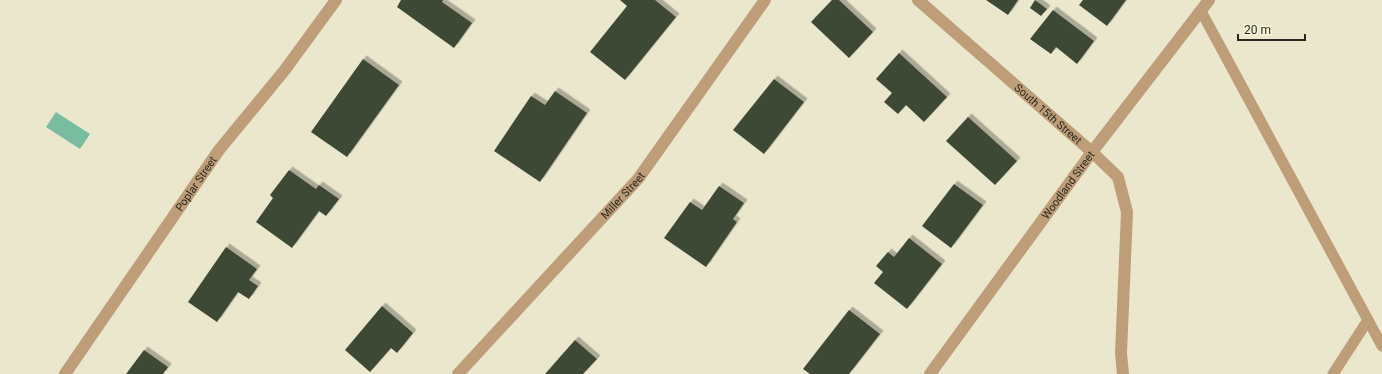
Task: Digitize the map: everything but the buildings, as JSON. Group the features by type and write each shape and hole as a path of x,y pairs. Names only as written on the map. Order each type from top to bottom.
{"street":[{"name":"Poplar Street","path":"65,374 219,150 284,71 336,0"},
{"name":"Miller Street","path":"458,374 638,179 765,0"},
{"name":"South 15th Street","path":"918,0 1092,152 1118,177 1127,212 1121,353 1123,374"},
{"name":"Woodland Street","path":"930,374 1092,152 1209,0"}],"lane":[{"path":"1201,11 1382,346"},
{"path":"1332,374 1368,320"}],"shaded area":[{"path":"56,112 90,134 80,149 46,127"}]}
